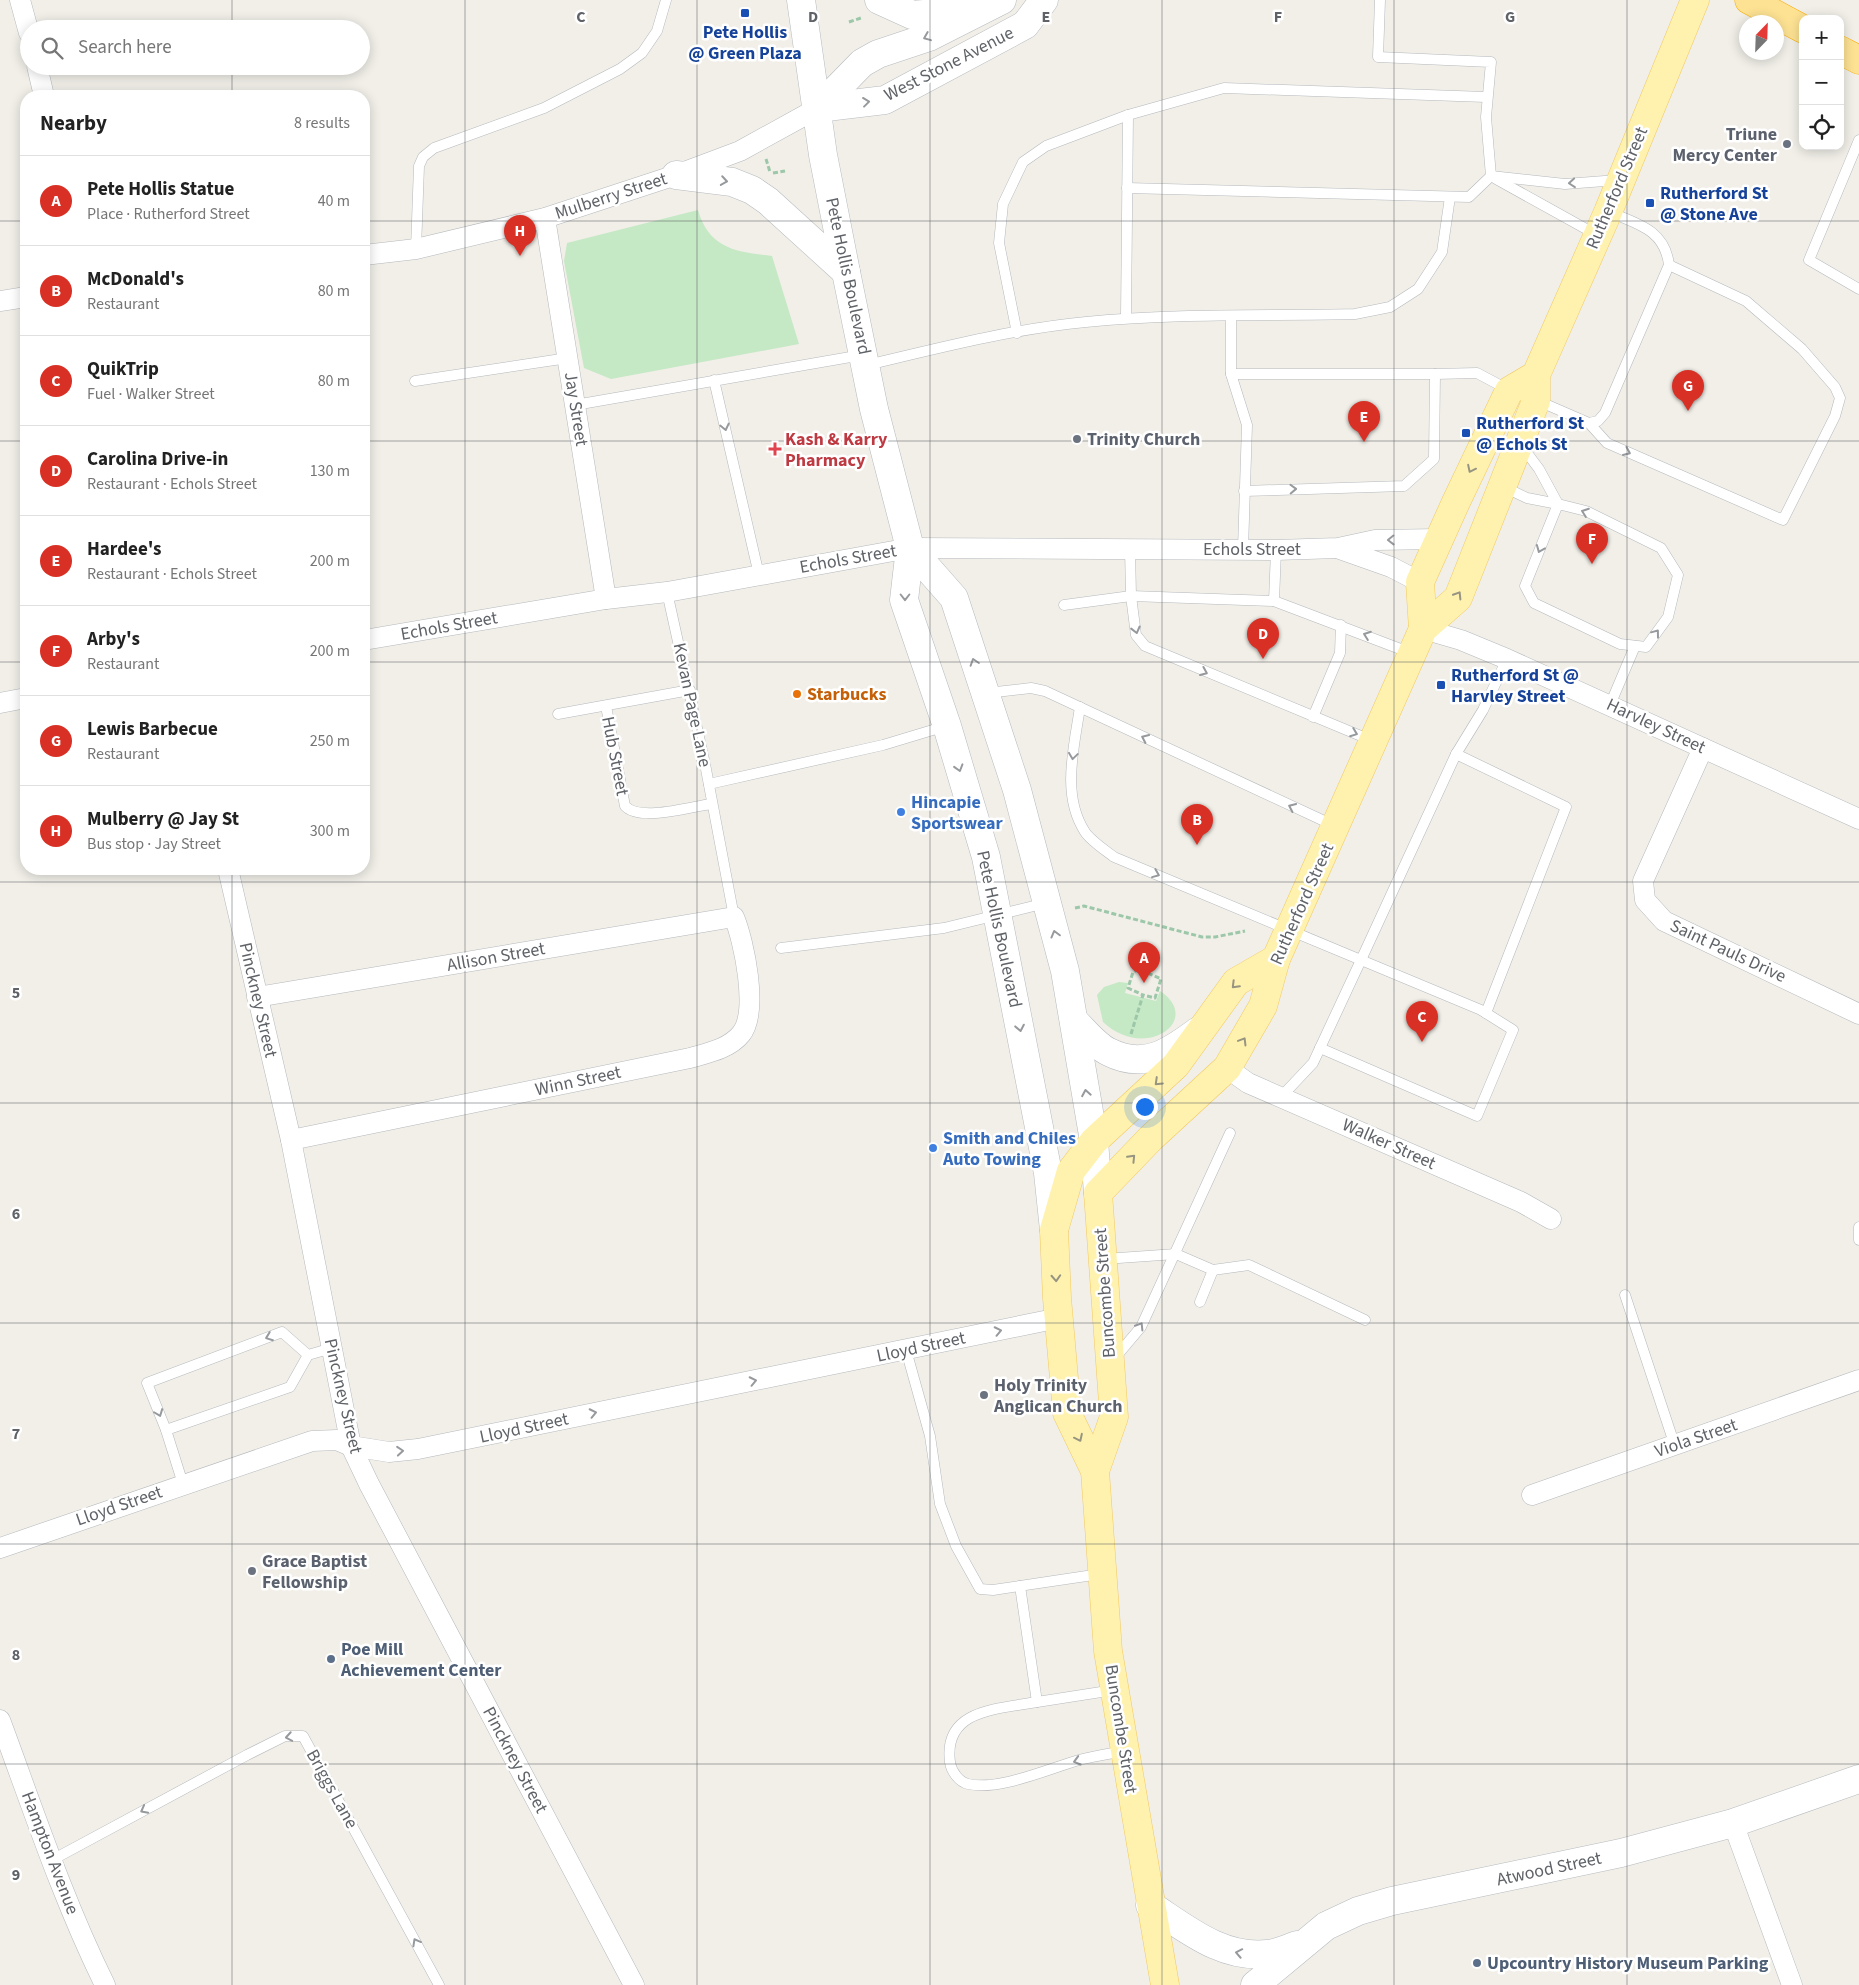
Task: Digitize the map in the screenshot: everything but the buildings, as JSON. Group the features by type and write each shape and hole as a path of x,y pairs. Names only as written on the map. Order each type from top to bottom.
{"highway":[{"path":"1749,0 1799,27"},
{"path":"1844,52 1859,60"}],"main road":[{"name":"Pete Hollis Boulevard","path":"801,0 824,155 846,272 874,409 910,548 904,600 947,726 986,857 1048,1173 1054,1230"},
{"path":"879,0 912,15 947,12 996,0"},
{"name":"West Stone Avenue","path":"818,108 862,62 878,54 929,37 1002,0"},
{"name":"West Stone Avenue","path":"818,108 885,100 1025,25 1044,0"},
{"name":"Rutherford Street","path":"1098,1193 1151,1138 1227,1068 1264,1006 1276,959 1423,629 1458,598 1520,444 1536,388 1695,0"},
{"path":"676,175 732,182 752,190 768,201 846,272"},
{"path":"1509,390 1536,388"},
{"name":"Rutherford Street","path":"1423,629 1420,582 1509,390"},
{"name":"Pete Hollis Boulevard","path":"910,548 954,598 1017,790 1065,971 1094,1141"},
{"path":"1054,1230 1071,1171 1094,1141 1176,1064 1199,1030 1236,982 1276,959"},
{"path":"1074,1021 1107,1052 1138,1061 1168,1053 1199,1030"},
{"name":"Buncombe Street","path":"1094,1141 1114,1417 1095,1471"},
{"name":"Buncombe Street","path":"1054,1230 1067,1413 1095,1471 1108,1651 1165,1985"},
{"name":"Atwood Street","path":"1255,1985 1326,1926 1358,1911 1392,1901 1621,1853 1733,1823 1859,1779"},
{"path":"1150,1906 1212,1945 1242,1955 1270,1954 1304,1943"}],"street":[{"path":"20,0 25,20"},
{"path":"39,75 43,90"},
{"name":"Mulberry Street","path":"370,254 416,249 545,218 676,175 740,151 818,108"},
{"name":"Jay Street","path":"545,218 606,599"},
{"path":"0,301 20,299"},
{"name":"Echols Street","path":"370,639 606,599 667,592 910,548 1276,550 1338,548 1375,540 1439,539"},
{"name":"Echols Street","path":"1338,548 1391,567 1420,582"},
{"name":"Harvley Street","path":"1423,629 1461,640 1507,659 1859,819"},
{"path":"0,703 20,699"},
{"name":"Saint Pauls Drive","path":"1703,748 1651,858 1643,881 1645,900 1664,921 1859,1014"},
{"name":"Pinckney Street","path":"229,875 291,1140 351,1446 368,1484 634,1985"},
{"name":"Allison Street","path":"258,997 734,917"},
{"name":"Winn Street","path":"291,1140 690,1058 723,1048 742,1034 749,1004 747,960 734,917"},
{"name":"Walker Street","path":"1227,1068 1248,1083 1521,1202 1551,1220"},
{"name":"Lloyd Street","path":"0,1548 312,1441 337,1440 351,1446 389,1452 418,1449 1059,1318"},
{"name":"Viola Street","path":"1532,1495 1859,1380"},
{"name":"Hampton Avenue","path":"0,1720 52,1860 91,1958 104,1985"},
{"path":"1733,1823 1792,1985"}],"lane":[{"path":"416,249 419,166 423,157 434,148 544,108 620,69 642,53 657,31 666,0"},
{"path":"1380,0 1378,56 1491,62 1486,96 1491,176"},
{"path":"1017,333 999,243 1003,204 1023,162 1046,146 1128,115 1224,88 1486,96"},
{"path":"1126,318 1128,115"},
{"path":"1859,140 1809,260 1859,289"},
{"path":"1491,176 1603,224 1637,223 1656,234 1667,250 1669,265 1605,413 1598,421 1588,423"},
{"path":"1127,188 1469,197 1491,176 1565,184 1621,180"},
{"path":"575,405 714,380 865,360 1083,322 1126,318 1355,314 1390,307 1418,289 1442,252 1450,197"},
{"path":"1536,388 1588,423 1607,443 1783,520 1835,416 1840,398 1835,388 1802,349 1746,301 1669,265"},
{"path":"1230,317 1231,374 1246,425 1243,550"},
{"path":"415,381 568,358"},
{"path":"1231,374 1476,373 1509,390"},
{"path":"1244,491 1404,486 1434,459 1435,374"},
{"path":"714,380 759,575"},
{"path":"1520,444 1538,469 1558,504"},
{"path":"1503,487 1527,498 1558,504 1586,511 1661,548 1678,575 1668,618 1646,647 1620,644 1534,603 1525,586 1558,504"},
{"path":"1130,548 1131,596 1136,635 1145,646 1374,741"},
{"path":"1274,601 1276,550"},
{"name":"Kevan Page Lane","path":"667,592 690,690 734,917"},
{"path":"1064,606 1131,596 1274,601 1341,625 1412,654"},
{"path":"1313,717 1340,653 1341,625"},
{"path":"1610,705 1634,646"},
{"path":"1281,1097 1313,1063 1456,754 1483,710 1507,659"},
{"path":"984,694 1031,688 1045,691 1336,827"},
{"name":"Hub Street","path":"558,714 690,690"},
{"name":"Hub Street","path":"606,706 625,806 629,811 644,814 712,804"},
{"path":"1080,708 1071,768 1072,798 1085,832 1114,857 1486,1013 1513,1030 1477,1116 1320,1048"},
{"path":"709,784 883,745 947,726"},
{"path":"1456,754 1566,807 1486,1013"},
{"path":"781,948 944,928 1047,902"},
{"path":"1110,1364 1141,1327 1230,1133"},
{"path":"1859,1227 1859,1240"},
{"path":"1103,1259 1176,1254 1213,1270 1249,1265 1365,1320"},
{"path":"1200,1302 1213,1270"},
{"path":"1625,1295 1675,1446"},
{"path":"183,1484 166,1430 148,1383 282,1332 308,1355"},
{"path":"166,1430 290,1387 308,1355 332,1348"},
{"path":"906,1350 930,1436 940,1504 956,1546 980,1589 993,1590 1102,1573"},
{"path":"1020,1586 1037,1702"},
{"path":"1115,1690 974,1714 956,1727 948,1749 951,1770 966,1784 986,1786 1082,1759 1125,1750"},
{"name":"Briggs Lane","path":"52,1860 285,1736 303,1736 439,1985"}],"path":[{"path":"771,174 785,171"},
{"path":"1075,908 1084,906 1202,936 1215,937 1245,931"},
{"path":"1139,969 1161,979 1155,998 1142,995 1128,988 1133,972 1139,969"},
{"path":"1129,1042 1142,995"}],"green space":[{"path":"698,210 709,233 717,241 747,253 772,256 799,344 611,379 584,368 564,261 567,243"},
{"path":"1119,982 1128,983 1125,993 1156,1001 1160,991 1172,1002 1176,1014 1172,1024 1164,1032 1151,1037 1136,1038 1119,1033 1103,1022 1097,995 1104,987"}],"place":[{"name":"Pete Hollis @ Green Plaza","path":"745,13"},
{"name":"Triune Mercy Center","path":"1787,144"},
{"name":"Rutherford St @ Stone Ave","path":"1650,203"},
{"name":"Mulberry @ Jay St","path":"520,256"},
{"name":"Lewis Barbecue","path":"1688,411"},
{"name":"Rutherford St @ Echols St","path":"1466,433"},
{"name":"Trinity Church","path":"1077,439"},
{"name":"Hardee's","path":"1364,442"},
{"name":"Kash & Karry Pharmacy","path":"775,449"},
{"name":"Arby's","path":"1592,564"},
{"name":"Carolina Drive-in","path":"1263,659"},
{"name":"Rutherford St @ Harvley Street","path":"1441,685"},
{"name":"Starbucks","path":"797,694"},
{"name":"Hincapie Sportswear","path":"901,812"},
{"name":"McDonald's","path":"1197,845"},
{"name":"Pete Hollis Statue","path":"1144,983"},
{"name":"QuikTrip","path":"1422,1042"},
{"name":"Smith and Chiles Auto Towing","path":"933,1148"},
{"name":"Holy Trinity Anglican Church","path":"984,1395"},
{"name":"Grace Baptist Fellowship","path":"252,1571"},
{"name":"Poe Mill Achievement Center","path":"331,1659"},
{"name":"Upcountry History Museum Parking","path":"1477,1963"}]}
